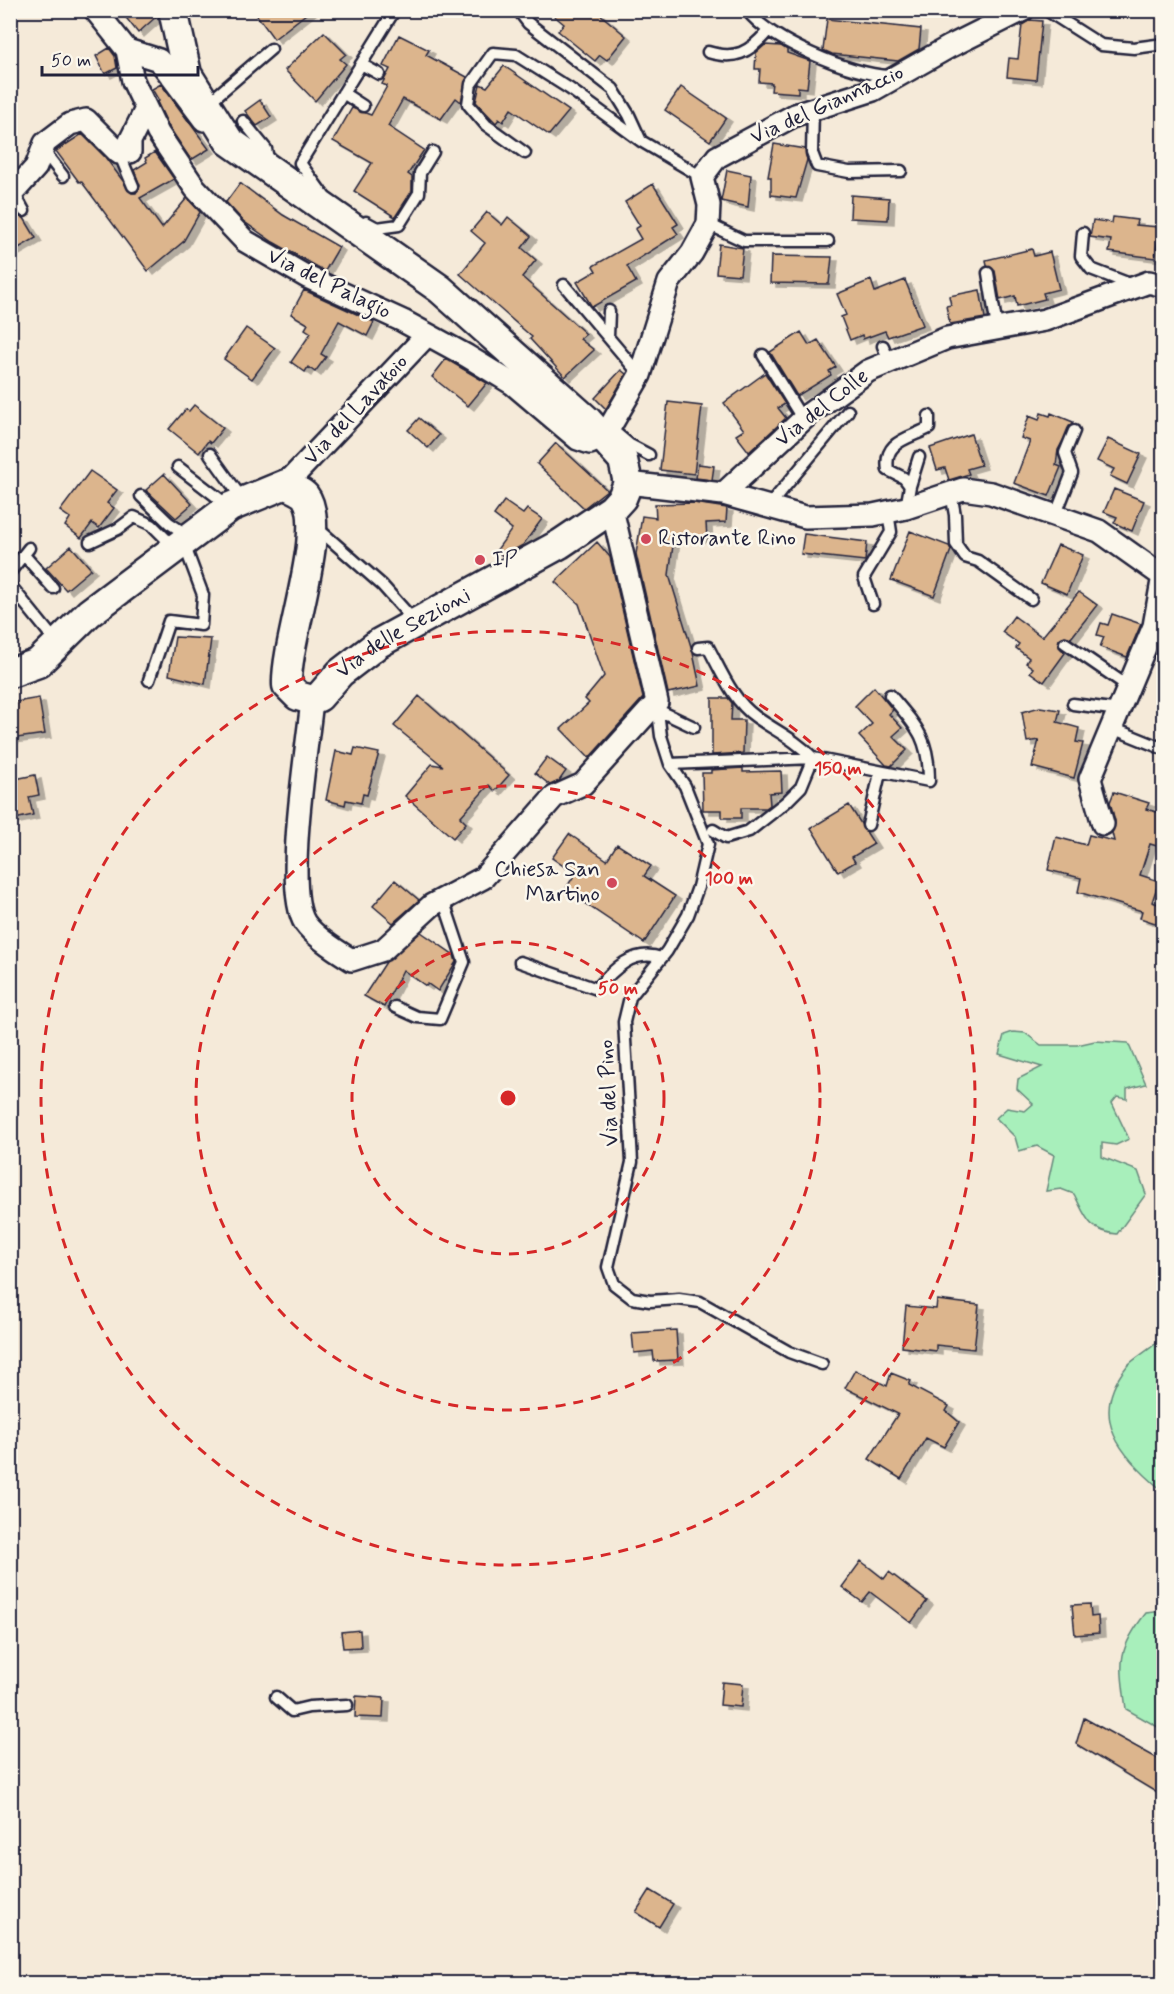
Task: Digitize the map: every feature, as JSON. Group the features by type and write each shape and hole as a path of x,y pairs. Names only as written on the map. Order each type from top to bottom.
{"street":[{"path":"174,10 187,75 206,104 236,131 270,170 440,289 607,432 623,460 628,483 723,494 806,517 873,515 897,510 963,489 991,493 1099,531 1162,572 1154,626 1090,779 1103,824"},
{"name":"Via del Giannaccio","path":"702,177 717,157 795,115 873,90 1023,10"},
{"path":"96,11 127,50 159,60 188,102 216,135 236,131"},
{"name":"Via del Palagio","path":"127,50 133,81 158,133 195,188 244,241 306,277 403,321 513,384 578,439 590,443 607,432"},
{"path":"16,200 36,167 45,142 70,124 86,120 119,153 130,152 130,141 146,110"},
{"path":"607,432 640,375 669,282 692,253 708,224 709,205 702,177"},
{"name":"Via del Colle","path":"723,494 803,420 893,353 947,338 1045,320 1149,282 1164,286"},
{"name":"Via del Lavatoio","path":"286,484 427,335"},
{"name":"Via delle Sezioni","path":"312,700 319,697 340,673 379,643 418,624 560,544 612,509 622,498 628,483"},
{"path":"10,673 38,663 89,612 236,504 286,484 304,495 311,508 313,525 308,564 286,667 287,685 298,696 312,700 295,882 305,922 337,951 352,960 383,950 432,905 483,878 554,797 583,784 657,706 612,509"}],"lane":[{"path":"518,10 528,23 613,89 630,115 641,141"},
{"path":"747,10 767,32 871,76 896,77"},
{"path":"1046,10 1101,45 1134,48 1164,44"},
{"path":"394,11 300,164 325,198 328,211 344,209 377,228 399,225 419,193 420,173 433,152"},
{"path":"708,52 724,57 738,56 753,48 767,32"},
{"path":"206,104 270,49"},
{"path":"525,153 486,125 468,104 471,84 493,52 516,55 570,89 641,141 702,177"},
{"path":"361,64 379,74"},
{"path":"344,93 363,106"},
{"path":"813,109 812,153 817,165 849,172 901,171"},
{"path":"43,149 63,176"},
{"path":"119,153 133,186"},
{"path":"708,224 744,241 828,241"},
{"path":"1083,233 1081,256 1091,269 1137,286"},
{"path":"988,273 997,328"},
{"path":"564,285 640,375"},
{"path":"608,337 609,311"},
{"path":"763,355 803,420"},
{"path":"768,507 848,411"},
{"path":"910,486 904,478 888,470 886,458 891,447 929,428 929,416"},
{"path":"1056,514 1072,473 1065,453 1074,431"},
{"path":"607,432 649,455"},
{"path":"210,454 236,504"},
{"path":"873,604 864,577 891,532 897,510 910,486 919,457"},
{"path":"178,467 236,504"},
{"path":"951,493 956,515 956,544 965,557 978,561 1031,599"},
{"path":"141,496 169,523 185,531 182,542 203,595 201,625 169,621 149,680"},
{"path":"90,542 118,529 134,517 182,542"},
{"path":"313,525 382,585 418,624"},
{"path":"10,572 27,551 53,588"},
{"path":"10,585 58,643"},
{"path":"1065,643 1129,687"},
{"path":"698,648 708,647 735,696 754,716 799,742 813,758"},
{"path":"670,765 813,758 929,781 929,759 920,730 891,695"},
{"path":"1073,704 1116,719 1164,749"},
{"path":"657,706 694,727"},
{"name":"Via del Pino","path":"657,706 660,735 670,765 685,786 708,844 698,887 688,915 661,958 630,997 624,1022 632,1162 624,1206 608,1267 614,1284 632,1298 650,1301 679,1299 700,1302 789,1352 822,1364"},
{"path":"713,830 726,838 749,831 801,787 813,758"},
{"path":"868,825 880,773"},
{"path":"395,1007 417,1017 440,1019 447,1007 464,962 443,899"},
{"path":"520,962 597,989 609,974 628,960 647,955 661,958"},
{"path":"276,1697 292,1711 309,1707 347,1705"}],"green space":[{"path":"1013,1032 1025,1033 1041,1045 1077,1045 1095,1041 1128,1043 1146,1084 1127,1089 1127,1099 1117,1097 1112,1103 1129,1139 1116,1145 1102,1143 1102,1157 1138,1171 1146,1194 1117,1234 1100,1230 1089,1222 1074,1194 1061,1189 1046,1191 1054,1155 1037,1146 1019,1151 1015,1137 996,1118 1007,1108 1025,1111 1033,1104 1017,1089 1018,1079 1042,1067 999,1054 1004,1035"},
{"path":"1163,1337 1163,1491 1134,1464 1123,1450 1114,1435 1110,1419 1110,1403 1115,1385 1127,1366"},
{"path":"1164,1611 1163,1730 1126,1709 1122,1658 1129,1638 1146,1613"}],"building":[{"path":"120,10 157,10 157,16 138,33"},
{"path":"253,10 311,10 274,39"},
{"path":"547,10 595,10 626,36 607,60 600,55 595,61 558,31 564,24"},
{"path":"827,19 921,29 919,49 898,61 832,54 823,50"},
{"path":"1030,20 1042,21 1036,80 1007,77 1009,58 1018,59 1022,25"},
{"path":"324,32 346,54 340,59 346,64 315,101 285,70"},
{"path":"399,35 429,50 426,55 467,77 461,102 456,98 441,119 403,99 388,126 424,150 408,174 412,177 412,191 395,217 354,191 372,163 333,141 352,108 371,115 387,86 382,84 390,69 383,66"},
{"path":"765,45 781,46 787,50 787,53 810,61 807,88 798,87 798,93 771,91 772,83 759,82 760,69 755,69 756,53"},
{"path":"109,48 115,56 117,68 105,74 96,56"},
{"path":"504,66 569,111 549,135 511,109 503,122 499,119 496,123 476,102 480,84 487,87"},
{"path":"161,84 209,149 191,160 169,127 157,102 159,101 152,89"},
{"path":"681,87 726,118 710,141 665,110"},
{"path":"260,100 271,117 257,126 245,111"},
{"path":"82,134 105,157 132,193 136,193 140,186 134,170 147,162 145,158 155,152 174,179 140,198 162,228 187,198 200,212 183,242 148,271 56,151"},
{"path":"774,144 805,149 807,160 796,198 771,195 771,177 768,177"},
{"path":"727,170 751,175 748,207 721,201"},
{"path":"240,183 283,215 339,247 325,271 273,242 243,221 226,202"},
{"path":"653,184 678,224 673,227 678,234 627,266 636,282 592,307 577,282 596,271 593,266 641,239 635,229 640,226 625,202"},
{"path":"851,195 889,198 888,220 850,218"},
{"path":"10,208 14,208 20,217 24,218 36,238 10,253"},
{"path":"487,212 502,225 508,217 531,236 522,248 536,260 522,277 586,334 580,339 594,350 565,377 530,339 532,337 460,274 485,243 471,231"},
{"path":"1113,217 1137,220 1136,225 1159,227 1155,258 1109,252 1111,240 1090,237 1093,220 1112,223"},
{"path":"719,244 743,248 740,275 716,273"},
{"path":"1032,249 1034,256 1050,252 1059,289 1043,293 1045,299 1017,306 1015,296 1000,300 995,271 987,266 986,260"},
{"path":"771,256 832,257 829,284 770,283"},
{"path":"871,280 875,292 905,280 923,325 888,337 885,331 863,339 862,335 850,340 841,317 846,315 837,294"},
{"path":"304,290 374,322 367,336 339,321 321,354 326,357 315,372 308,367 305,372 291,362 311,333 305,329 308,324 291,314"},
{"path":"980,290 985,318 950,324 946,306 951,305 949,296"},
{"path":"246,328 275,348 252,379 224,359"},
{"path":"801,332 809,345 818,340 836,367 829,371 831,375 797,396 770,352"},
{"path":"446,359 487,383 468,406 432,377"},
{"path":"621,370 626,374 606,409 595,398"},
{"path":"765,373 785,404 778,408 786,418 749,452 736,435 744,430 724,403"},
{"path":"668,402 702,406 694,474 660,470"},
{"path":"194,405 223,428 211,443 208,441 199,453 169,429 186,409 189,411"},
{"path":"1041,413 1050,416 1051,413 1073,422 1058,450 1056,465 1061,467 1049,496 1014,483 1030,441 1021,438 1029,416 1039,420"},
{"path":"419,418 439,435 428,448 408,430"},
{"path":"971,434 981,465 967,469 969,474 949,480 945,468 937,470 930,448"},
{"path":"1108,439 1141,454 1127,484 1110,476 1114,469 1097,461"},
{"path":"556,443 607,490 584,508 537,464"},
{"path":"698,464 714,466 712,480 696,478"},
{"path":"90,471 117,490 107,503 114,508 99,528 92,523 81,538 65,526 70,518 60,511"},
{"path":"164,474 192,504 176,518 146,490"},
{"path":"1114,489 1144,501 1132,531 1114,523 1117,517 1104,512"},
{"path":"504,501 523,514 527,509 542,519 523,545 503,556 496,551 512,529 494,515"},
{"path":"694,503 727,508 726,522 706,523 707,538 674,538 669,575 693,653 700,686 668,693 636,554 642,516 656,518 655,504"},
{"path":"910,531 949,546 951,550 934,596 891,580"},
{"path":"804,534 867,542 865,561 801,554"},
{"path":"597,542 610,557 643,698 589,758 561,729 589,703 585,699 604,676 579,604 555,582"},
{"path":"1058,545 1083,555 1067,594 1041,583"},
{"path":"71,546 91,569 66,590 46,568"},
{"path":"1079,592 1097,605 1071,638 1065,636 1059,639 1059,647 1065,653 1044,682 1030,672 1033,668 1026,663 1029,658 1016,648 1019,644 1002,632 1014,616 1042,637"},
{"path":"1112,614 1141,624 1127,657 1100,647 1104,637 1097,635 1101,623 1108,625"},
{"path":"175,637 211,639 205,684 169,675"},
{"path":"874,687 893,710 889,714 902,728 893,736 907,750 891,766 886,765 859,736 872,724 855,706"},
{"path":"419,696 509,775 495,791 489,785 460,817 466,823 453,838 405,796 432,764 443,766 394,726"},
{"path":"39,698 45,734 10,739 10,703"},
{"path":"712,698 728,698 732,703 731,720 744,720 743,753 712,755"},
{"path":"1040,707 1060,710 1057,722 1079,728 1076,742 1083,743 1074,778 1032,767 1039,740 1027,742 1022,712"},
{"path":"355,748 379,753 367,795 363,794 361,803 346,800 345,805 326,800 336,751 353,755"},
{"path":"547,757 566,771 559,781 550,785 535,773"},
{"path":"743,768 743,772 781,771 782,792 769,793 770,805 766,808 741,808 741,818 722,818 722,810 703,810 702,773 711,773 711,770"},
{"path":"35,775 39,795 29,797 33,815 10,820 10,780"},
{"path":"1114,792 1149,803 1146,809 1164,814 1164,848 1150,844 1140,875 1159,881 1152,902 1164,906 1164,926 1140,918 1142,911 1078,892 1081,878 1048,870 1056,837 1086,845 1089,835 1114,841 1112,833 1115,821 1110,802"},
{"path":"849,805 874,844 852,857 855,862 838,872 811,828"},
{"name":"Chiesa San Martino","path":"569,834 607,860 617,844 651,866 644,876 675,896 644,943 565,890 575,874 552,858"},
{"path":"395,880 419,900 393,923 373,906"},
{"path":"421,932 454,955 456,962 438,991 428,984 426,986 403,970 384,1007 364,996 386,962"},
{"path":"937,1300 979,1305 974,1349 936,1345 936,1351 902,1347 906,1306 936,1309"},
{"path":"676,1330 678,1360 654,1361 653,1351 634,1353 632,1333"},
{"path":"855,1370 887,1386 891,1373 911,1381 909,1385 949,1406 946,1411 959,1422 944,1447 926,1438 901,1479 869,1459 898,1414 845,1388"},
{"path":"861,1561 884,1579 889,1572 927,1601 911,1623 870,1592 862,1602 842,1587"},
{"path":"1090,1604 1091,1617 1098,1616 1099,1633 1075,1635 1072,1605"},
{"path":"360,1630 361,1647 343,1648 341,1632"},
{"path":"722,1682 743,1684 741,1707 720,1705"},
{"path":"356,1696 384,1698 383,1718 355,1717"},
{"path":"1084,1718 1164,1762 1164,1797 1076,1744"},
{"path":"650,1890 673,1904 659,1927 636,1912"}],"place":[{"name":"Ristorante Rino","path":"646,539"},
{"name":"IP","path":"480,560"},
{"name":"Chiesa San Martino","path":"612,883"}]}
